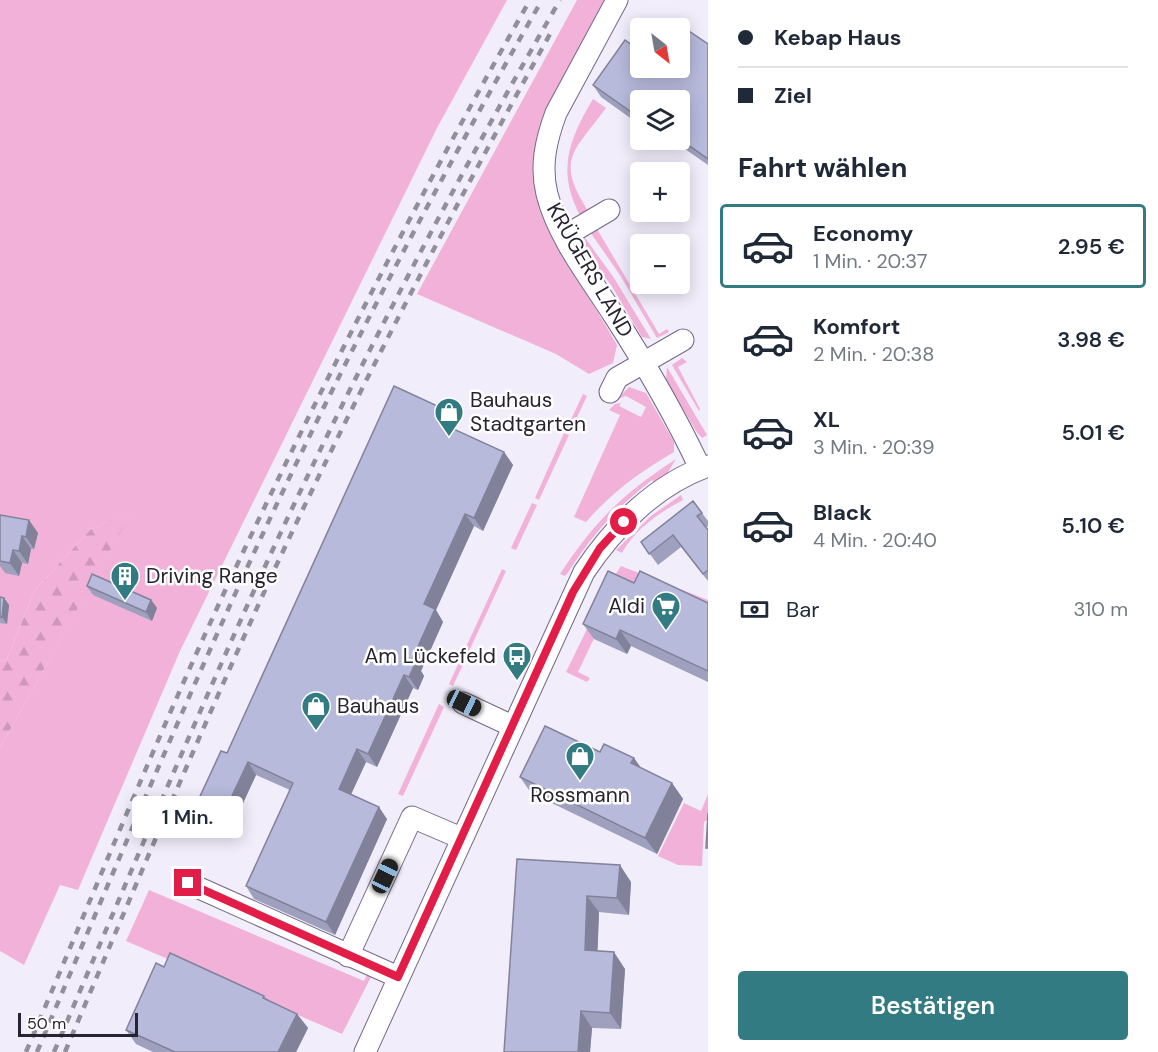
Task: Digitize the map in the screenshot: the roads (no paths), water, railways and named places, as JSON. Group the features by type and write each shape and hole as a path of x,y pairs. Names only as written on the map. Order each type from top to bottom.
{"street":[{"name":"KRÜGERS LAND","path":"616,0 556,113 544,153 547,193 574,231 642,363 704,467"},
{"path":"574,231 609,210"},
{"path":"610,392 617,378 682,340"},
{"path":"365,1052 573,592 600,548 633,513 661,491 704,467"},
{"path":"464,703 512,726"},
{"path":"348,956 412,817 460,838"},
{"path":"188,883 398,977"}],"railway":[{"path":"26,1052 161,734 246,546 383,271 530,0"},
{"path":"37,1052 197,680 285,486 391,275 542,0"},
{"path":"54,1052 212,684 335,419 482,138 560,0"},
{"path":"65,1052 277,564 409,297 550,34"}],"place":[{"name":"Bauhaus Stadtgarten","path":"449,438"},
{"name":"Driving Range","path":"125,602"},
{"name":"Aldi","path":"666,632"},
{"name":"Am Lückefeld","path":"517,682"},
{"name":"Bauhaus","path":"316,732"},
{"name":"Rossmann","path":"580,782"}]}
